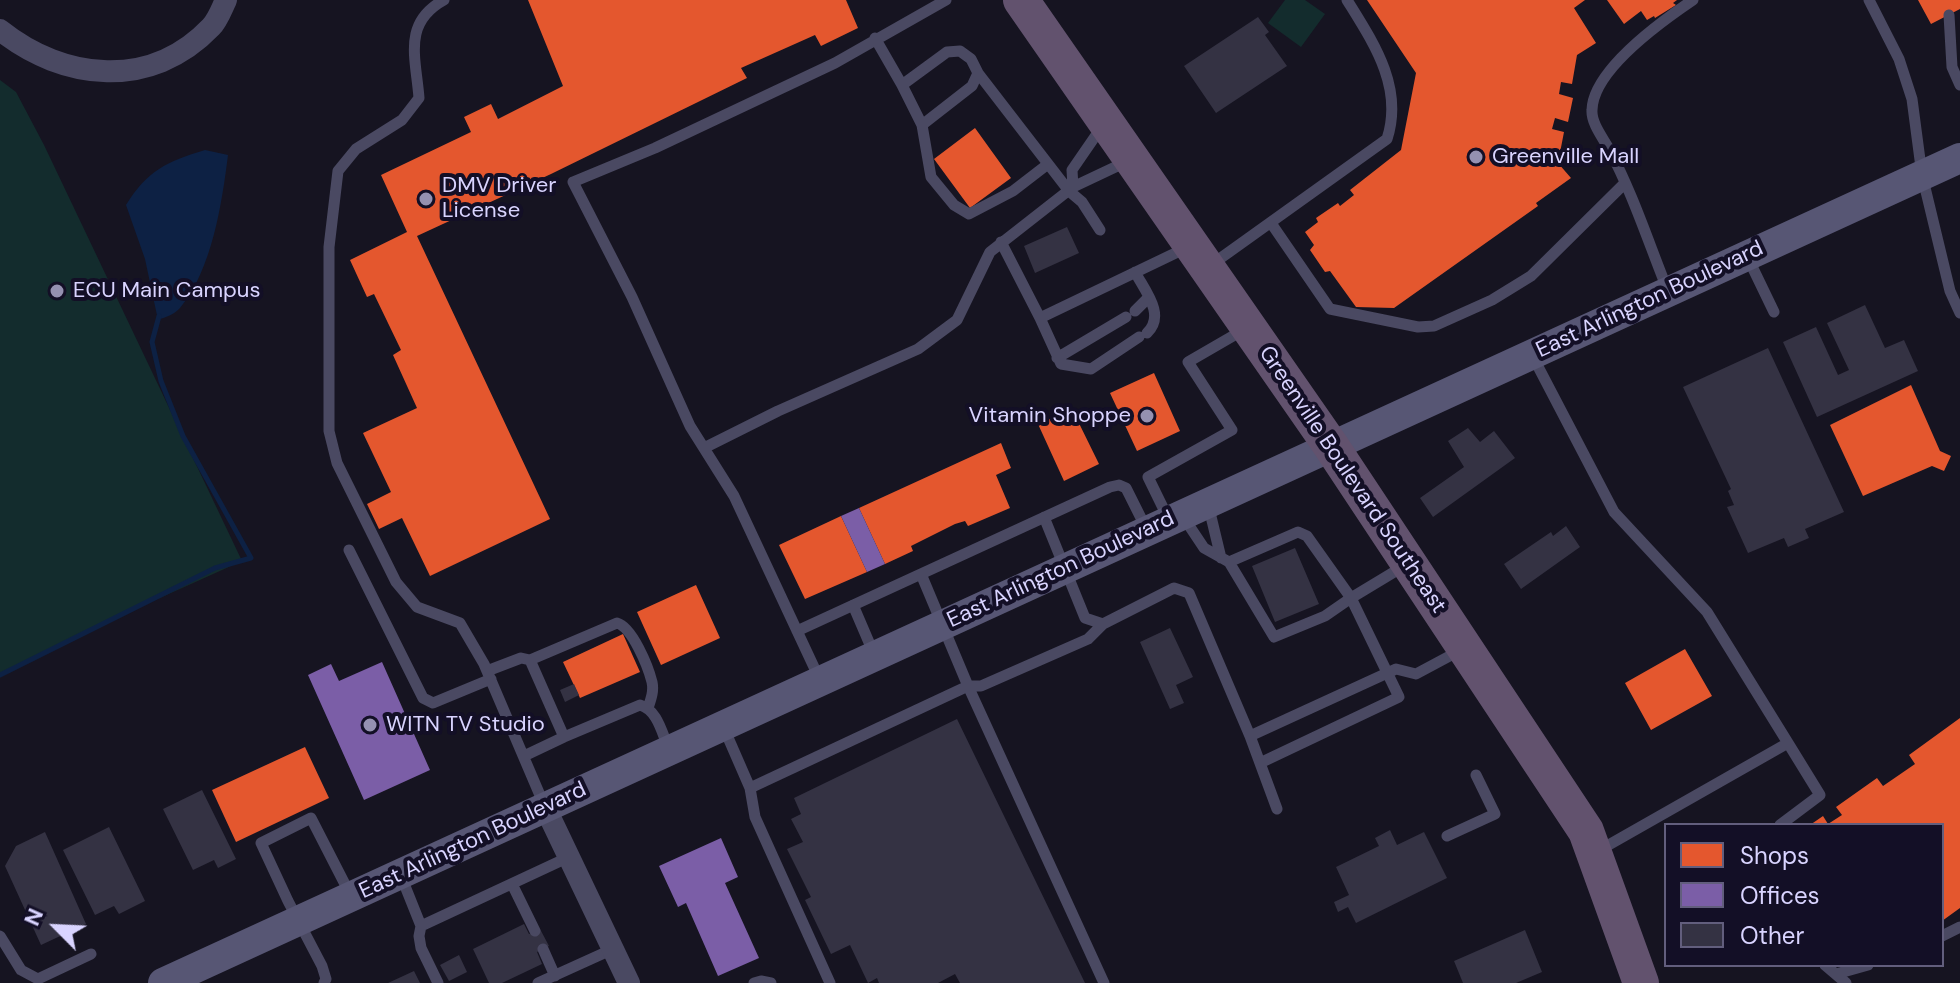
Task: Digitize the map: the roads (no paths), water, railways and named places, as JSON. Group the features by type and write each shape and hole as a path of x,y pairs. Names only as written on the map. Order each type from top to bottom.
{"highway":[{"name":"Greenville Boulevard Southeast","path":"1021,0 1331,446 1586,831 1641,983"}],"main road":[{"name":"East Arlington Boulevard","path":"163,983 1960,158"}],"street":[{"path":"0,30 19,45 46,59 98,72 128,71 156,65 187,45 213,26 226,0"},
{"path":"545,807 629,983"}],"lane":[{"path":"444,0 432,6 416,26 413,44 419,98 402,120 356,149 338,171 329,247 329,431 337,463 396,582 417,607 460,623 489,675 545,807"},
{"path":"820,680 734,496 690,426 648,330 573,182 655,148 835,63 946,0"},
{"path":"1040,318 1135,272 1200,256 1271,223 1382,144 1389,134 1391,96 1386,70 1377,48 1347,0"},
{"path":"1669,291 1625,183 1591,113 1602,81 1644,35 1693,0"},
{"path":"1869,0 1899,59 1912,99 1922,175 1950,291 1960,313"},
{"path":"1949,15 1952,67 1960,85"},
{"path":"875,38 922,125 931,177 954,205 969,214 1013,191 1048,164"},
{"path":"902,85 947,52 960,51 971,59 978,73 1048,164 1082,202 1100,230"},
{"path":"922,125 972,86 978,73"},
{"path":"1071,189 1072,170 1106,121"},
{"path":"704,448 778,411 918,349 957,320 990,252 1001,242 1071,189 1132,159"},
{"path":"1271,223 1330,309 1418,327 1434,326 1492,300 1531,276 1625,183"},
{"path":"1001,242 1061,364 1091,369 1154,326 1156,314 1135,272"},
{"path":"1747,255 1774,312"},
{"path":"1057,358 1130,314 1149,297"},
{"path":"1225,560 1204,548 1176,517 1148,477 1232,430 1188,362 1249,326"},
{"path":"1532,354 1614,512 1707,612 1820,795 1783,823"},
{"path":"797,631 1119,485 1176,517 1225,560 1274,637 1325,616 1408,563"},
{"path":"1044,517 1085,618 1103,624"},
{"path":"1225,560 1298,532 1307,536 1351,598 1399,697 1260,763"},
{"path":"349,550 423,698 433,703 521,658 530,660 617,623 625,625 631,634 652,683 648,708"},
{"path":"921,574 968,686 1051,861 1104,983"},
{"path":"750,788 968,686 981,686 1088,639 1103,624 1174,588 1189,593 1250,736 1277,809"},
{"path":"853,605 874,655"},
{"path":"1250,736 1396,669 1416,674 1465,648"},
{"path":"530,660 564,737"},
{"path":"524,756 640,705 654,715 669,750"},
{"path":"722,725 750,788 755,817 830,983"},
{"path":"1594,853 1788,743"},
{"path":"1447,836 1495,814 1476,775"},
{"path":"326,982 322,966 261,843 311,818 351,897"},
{"path":"421,926 569,857"},
{"path":"400,874 421,926 421,948 438,983"},
{"path":"512,884 535,931"},
{"path":"0,936 3,954 21,970 38,979 91,954"},
{"path":"543,949 555,976"},
{"path":"538,983 613,949"},
{"path":"1827,967 1846,983"},
{"path":"1836,974 1861,967"},
{"path":"754,983 771,983"}],"water":[{"path":"205,150 228,155 214,235 191,292 178,310 158,320 145,259 126,205 150,175 179,159"}],"waterway":[{"path":"0,675 215,568 251,558 183,436 161,381 152,342 159,316"}],"place":[{"name":"Greenville Mall","path":"1476,157"},
{"name":"DMV Driver License","path":"426,199"},
{"name":"ECU Main Campus","path":"57,291"},
{"name":"Vitamin Shoppe","path":"1147,416"},
{"name":"WITN TV Studio","path":"370,725"}]}
